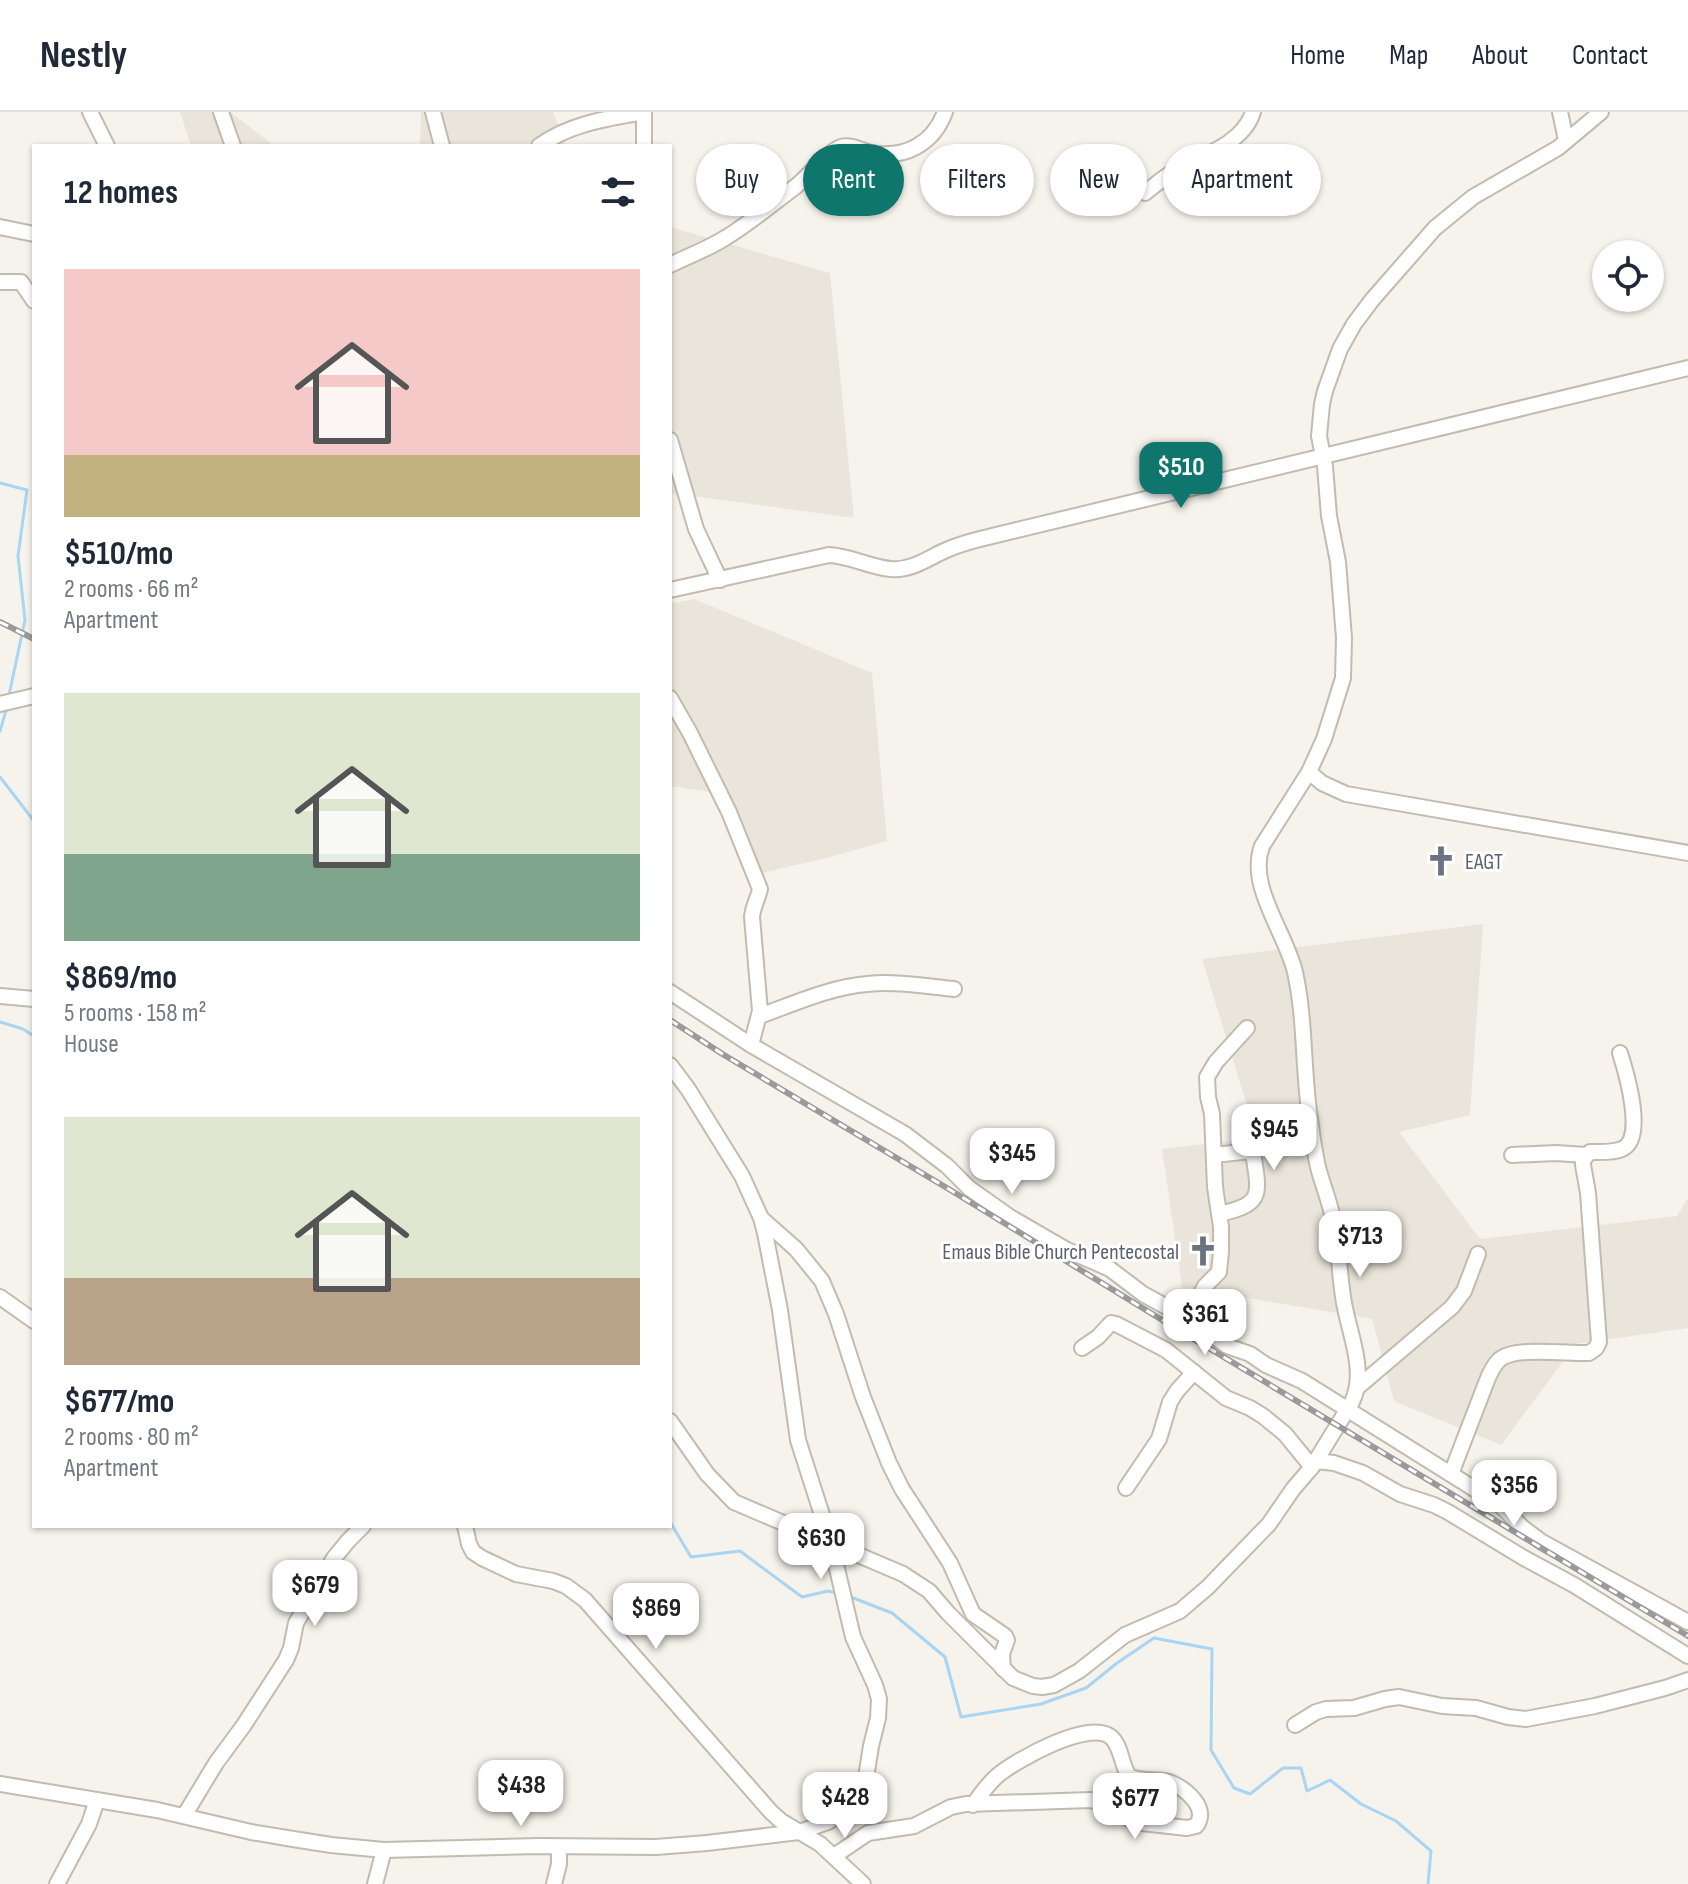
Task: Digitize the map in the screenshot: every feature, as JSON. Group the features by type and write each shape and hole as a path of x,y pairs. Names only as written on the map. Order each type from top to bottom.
{"street":[{"path":"90,112 106,144"},
{"path":"221,112 232,144"},
{"path":"433,112 441,144"},
{"path":"542,144 567,130 644,112 644,144"},
{"path":"672,264 707,249 743,226 798,185 837,149 846,146 884,154 911,149 925,142 945,112"},
{"path":"1147,191 1172,172 1234,138 1248,124 1253,112"},
{"path":"1560,112 1566,140"},
{"path":"1358,1387 1358,1368 1342,1294 1335,1224 1319,1169 1309,1113 1298,989 1294,968 1264,896 1259,867 1259,854 1269,833 1309,772 1324,739 1345,666 1338,562 1319,436 1322,404 1340,349 1354,324 1427,236 1484,190 1550,154 1601,112"},
{"path":"0,227 32,234"},
{"path":"0,282 21,282 32,298"},
{"path":"672,590 829,555 889,569 902,569 980,539 1688,368"},
{"path":"672,447 696,529 720,580"},
{"path":"0,704 32,696"},
{"path":"672,702 729,812 760,889 752,917 759,1016 751,1045"},
{"path":"1309,772 1322,783 1346,794 1688,853"},
{"path":"759,1016 825,993 866,984 954,989"},
{"path":"672,993 751,1045 916,1141 969,1188 1010,1217 1059,1246 1110,1269 1143,1294 1196,1323 1222,1343 1302,1381 1500,1505 1542,1542 1688,1622"},
{"path":"0,996 32,999"},
{"path":"1196,1323 1198,1299 1219,1272 1222,1240 1207,1077 1216,1062 1247,1028"},
{"path":"1512,1155 1586,1155 1621,1149 1632,1138 1634,1124 1620,1053"},
{"path":"0,1784 184,1816 251,1832 384,1850 656,1847 707,1843 799,1832 828,1822 861,1799 879,1699 853,1637 833,1549 798,1440 768,1245 761,1218 738,1168 672,1068"},
{"path":"1214,1155 1251,1151 1256,1176 1254,1200 1248,1206 1219,1214"},
{"path":"1451,1474 1491,1371 1500,1359 1527,1352 1589,1353 1599,1342 1588,1193 1583,1165 1586,1155"},
{"path":"761,1218 796,1249 822,1281 889,1463 911,1505 950,1563 973,1614 1005,1636 1003,1669"},
{"path":"672,1424 707,1474 734,1502 833,1549 903,1574 923,1586 1013,1678 1033,1686 1054,1685 1079,1671 1125,1635 1180,1611 1208,1587 1259,1535 1314,1464 1358,1387 1452,1307 1464,1291 1478,1254"},
{"path":"0,1297 32,1320"},
{"path":"1082,1348 1113,1323 1166,1350 1226,1398 1250,1408 1288,1437 1314,1464 1334,1463 1363,1473 1400,1494 1448,1512 1688,1656"},
{"path":"1126,1488 1159,1439 1170,1402 1194,1372"},
{"path":"184,1816 286,1660 296,1623 334,1558 361,1528"},
{"path":"465,1528 473,1552 482,1558 516,1574 566,1586 585,1600 761,1802 781,1821 820,1844 863,1884"},
{"path":"1295,1725 1326,1709 1354,1708 1399,1697 1526,1719 1595,1706 1688,1680"},
{"path":"834,1856 868,1833 914,1826 951,1807 1091,1800 1142,1823 1187,1828 1196,1826 1202,1817 1196,1802 1171,1783 1129,1776 1112,1738 1101,1732 1076,1736 1028,1756 996,1777 973,1805"},
{"path":"57,1884 89,1824 97,1800"},
{"path":"554,1884 559,1847"},
{"path":"375,1884 384,1850"}],"shaded area":[{"path":"180,112 230,112 272,144 190,144"},
{"path":"421,112 553,112 566,144 420,144"},
{"path":"672,228 830,273 854,518 672,493"},
{"path":"694,599 872,673 887,841 762,873 723,794 672,786 672,604"},
{"path":"1483,924 1470,1115 1399,1132 1480,1239 1677,1216 1688,1198 1688,1328 1576,1344 1501,1445 1394,1401 1372,1319 1182,1287 1162,1149 1257,1138 1202,959"}],"waterway":[{"path":"0,483 27,490 18,556 25,620 9,695"},
{"path":"0,731 7,707"},
{"path":"0,777 32,818"},
{"path":"0,1022 32,1035"},
{"path":"672,1525 691,1557 740,1551 802,1597 828,1591 836,1593"},
{"path":"848,1596 892,1613 945,1657 961,1717 1041,1704 1086,1688 1154,1638 1212,1649 1211,1750 1234,1788 1250,1794 1283,1768 1301,1768 1307,1791 1330,1780 1361,1804 1396,1821 1431,1851 1428,1884"}],"railway":[{"path":"0,622 32,638"},
{"path":"672,1021 1688,1636"}],"place":[{"name":"EAGT","path":"1441,861"},
{"name":"Emaus Bible Church Pentecostal","path":"1203,1251"}]}
